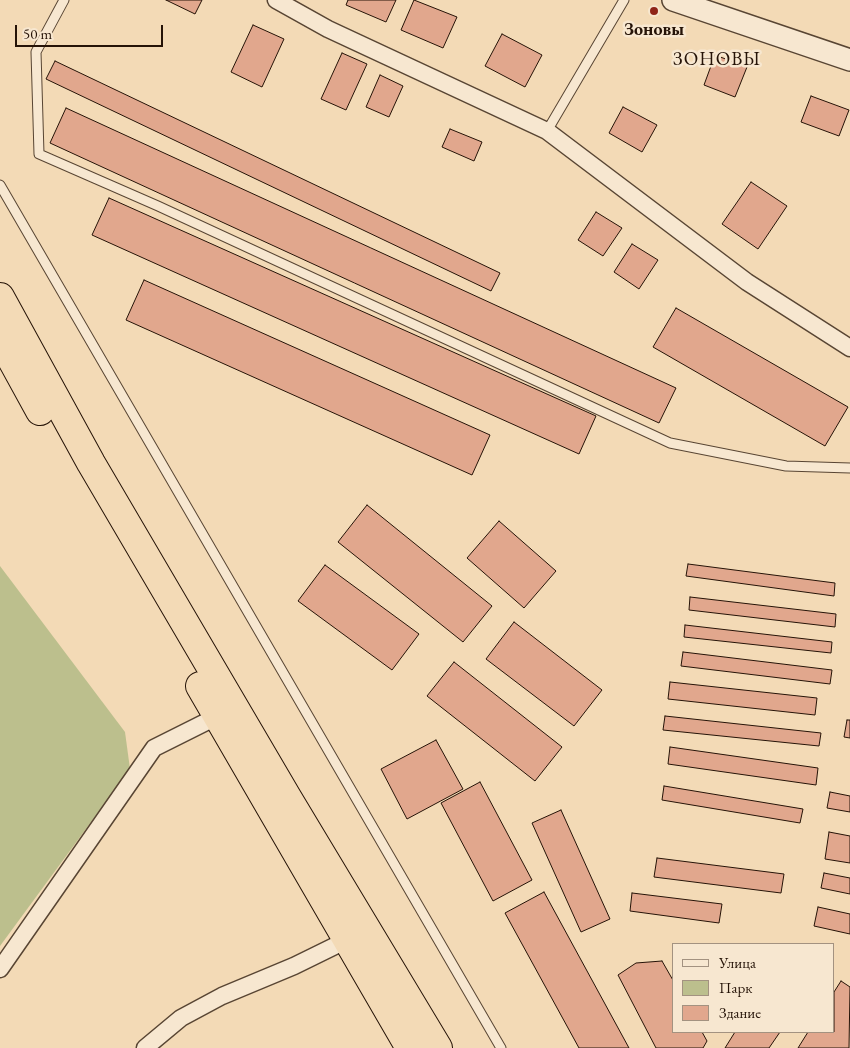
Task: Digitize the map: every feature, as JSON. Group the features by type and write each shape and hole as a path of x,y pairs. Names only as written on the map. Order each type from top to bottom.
{"highway":[{"path":"0,297 101,480 438,1048"},
{"path":"0,338 28,391 410,1048"}],"street":[{"path":"276,0 328,30 547,131 747,282 850,348"},
{"path":"673,0 850,60"},
{"path":"0,969 154,748 218,716"},
{"path":"145,1048 181,1018 222,996 294,966 347,940"}],"lane":[{"path":"64,0 36,52 39,154 158,206 670,443 786,466 850,468"},
{"path":"547,131 624,0"},
{"path":"0,185 501,1048"}],"green space":[{"path":"0,566 125,732 130,769 0,946"}],"building":[{"path":"166,0 202,0 195,14"},
{"path":"348,0 396,0 386,22 346,5"},
{"path":"414,0 457,17 443,48 401,30"},
{"path":"253,25 284,39 262,87 231,72"},
{"path":"502,34 542,55 525,87 485,66"},
{"path":"342,53 367,64 346,110 321,99"},
{"path":"715,55 747,67 735,97 704,85"},
{"path":"55,61 500,273 491,291 46,79"},
{"path":"380,75 403,86 389,117 366,107"},
{"path":"811,96 849,110 839,136 801,122"},
{"path":"623,107 657,125 642,152 609,133"},
{"path":"66,108 676,388 659,423 50,143"},
{"path":"450,129 482,142 474,161 442,147"},
{"path":"751,182 787,206 758,249 722,224"},
{"path":"109,198 596,416 579,454 92,235"},
{"path":"596,212 622,228 603,256 578,240"},
{"path":"632,244 658,260 639,289 614,272"},
{"path":"144,280 490,435 472,475 126,320"},
{"path":"676,308 848,407 825,446 653,347"},
{"path":"367,505 492,606 463,642 338,542"},
{"path":"499,521 556,571 524,608 467,558"},
{"path":"688,564 835,583 834,596 686,576"},
{"path":"325,565 419,634 392,670 298,601"},
{"path":"690,597 836,614 835,627 689,610"},
{"path":"514,622 602,690 574,726 486,659"},
{"path":"685,625 832,642 831,653 684,637"},
{"path":"683,652 832,670 830,684 681,666"},
{"path":"454,662 562,747 535,781 427,696"},
{"path":"670,682 817,698 815,715 668,699"},
{"path":"665,716 821,733 819,746 663,730"},
{"path":"847,720 850,720 850,738 844,737"},
{"path":"436,740 463,789 407,819 381,769"},
{"path":"670,747 818,768 816,785 668,764"},
{"path":"480,782 532,880 493,901 441,803"},
{"path":"664,786 803,809 800,823 662,800"},
{"path":"830,792 850,796 850,812 827,808"},
{"path":"561,810 610,919 581,932 532,823"},
{"path":"829,832 850,836 850,863 825,859"},
{"path":"657,858 784,874 781,893 654,877"},
{"path":"824,873 850,878 850,894 821,888"},
{"path":"544,892 629,1048 579,1048 505,913"},
{"path":"632,893 722,904 719,923 630,911"},
{"path":"818,907 850,914 850,934 814,926"},
{"path":"662,961 672,978 672,1033 703,1033 707,1041 703,1048 656,1048 618,975 636,963"},
{"path":"841,981 850,987 849,1048 798,1048 807,1033 835,1033 835,990"},
{"path":"734,1033 779,1033 769,1048 725,1048"}],"place":[{"name":"Зоновы","path":"654,11"}],"district":[{"name":"ЗОНОВЫ","path":"717,60"}]}
